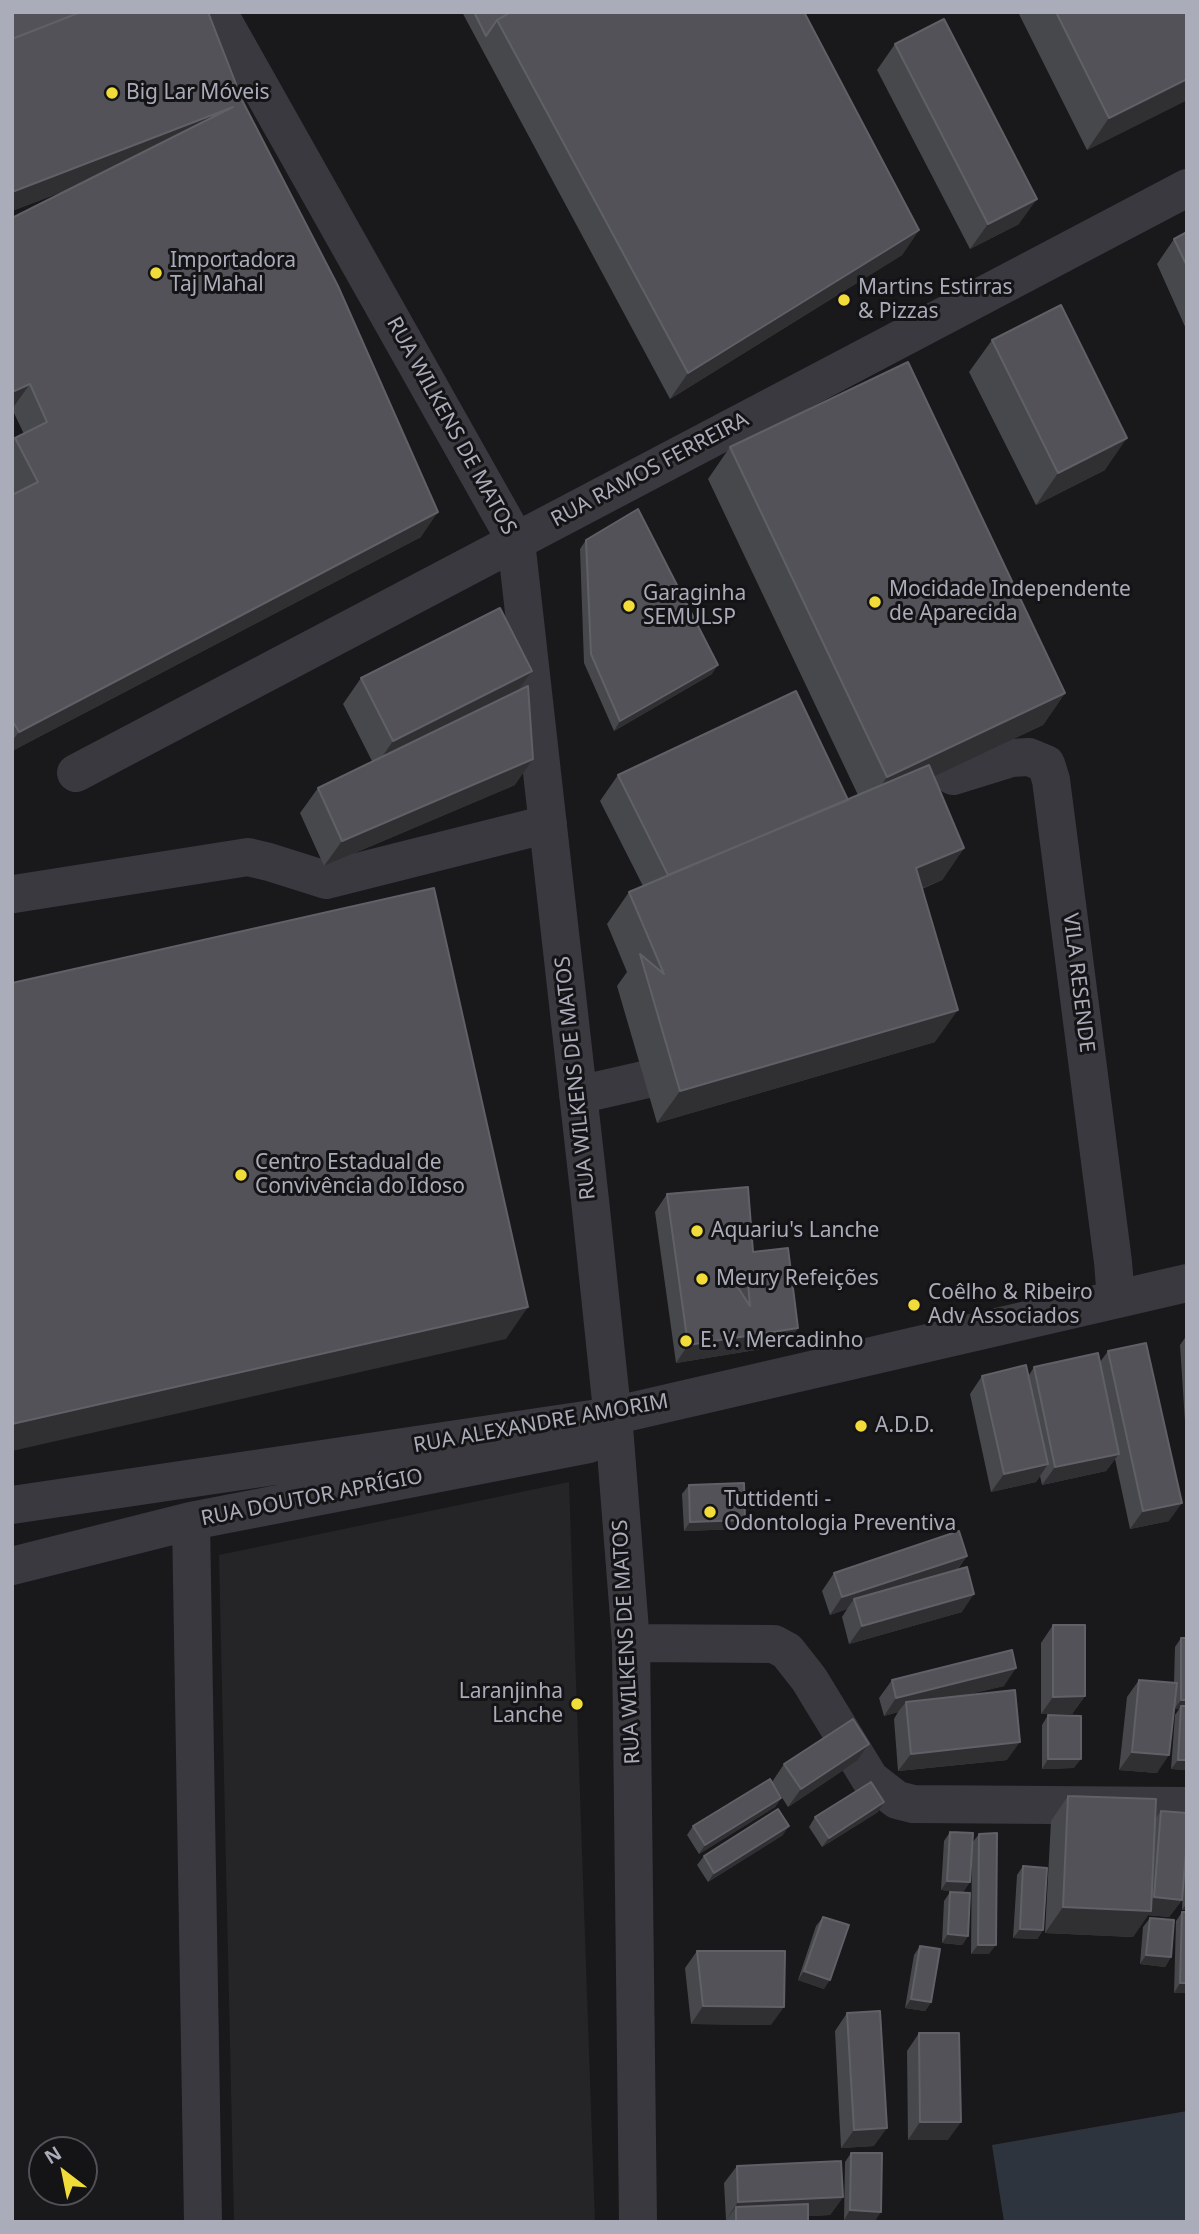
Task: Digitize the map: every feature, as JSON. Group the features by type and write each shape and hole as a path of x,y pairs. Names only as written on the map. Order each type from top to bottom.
{"street":[{"name":"RUA WILKENS DE MATOS","path":"218,12 516,541 614,1428 631,1643 638,2222"},
{"name":"RUA RAMOS FERREIRA","path":"76,773 1187,188"},
{"name":"VILA RESENDE","path":"953,776 1011,758 1029,757 1046,764 1052,780 1116,1299"},
{"path":"14,894 248,857 326,880 548,824"},
{"path":"578,1095 733,1059"},
{"name":"RUA ALEXANDRE AMORIM","path":"12,1504 614,1428 1187,1283"},
{"name":"RUA DOUTOR APRÍGIO","path":"12,1566 191,1521 614,1428"},
{"path":"191,1521 202,2222"},
{"path":"631,1643 774,1644 787,1651 809,1678 870,1779 897,1800 913,1804 1187,1806"}],"shaded area":[{"path":"569,1482 595,2222 234,2222 219,1555"},
{"path":"1187,2111 1187,2222 1004,2222 992,2145"}],"building":[{"path":"12,12 81,12 12,39"},
{"path":"81,12 208,12 243,102 338,286 438,512 19,732 12,720 12,495 38,482 15,438 47,422 30,384 12,392 12,218 233,107 12,192 12,39"},
{"path":"474,12 511,12 497,20 486,36"},
{"path":"511,12 804,12 919,230 688,373 497,20"},
{"path":"1056,12 1187,12 1187,79 1109,118"},
{"path":"944,19 1037,199 988,224 895,44"},
{"path":"1187,232 1187,266 1174,239"},
{"path":"1061,305 1127,438 1058,473 992,340"},
{"name":"Mocidade Independente de Aparecida","path":"908,362 1065,693 887,777 730,447"},
{"name":"Garaginha SEMULSP","path":"638,509 718,665 620,721 591,654 586,540"},
{"path":"500,608 532,671 393,741 361,678"},
{"path":"528,686 533,759 342,841 318,788"},
{"path":"796,691 848,800 668,875 618,775"},
{"path":"929,765 964,848 916,868 958,1010 680,1091 640,954 664,974 629,892"},
{"name":"Centro Estadual de Convivência do Idoso","path":"434,888 528,1307 12,1424 12,983"},
{"path":"748,1187 753,1252 788,1248 798,1328 688,1345 667,1194","holes":["747,1272 750,1306 733,1280"]},
{"path":"1146,1343 1182,1503 1143,1511 1108,1351"},
{"path":"1098,1353 1119,1454 1055,1467 1034,1367"},
{"path":"1026,1365 1048,1464 1004,1474 982,1376"},
{"name":"Tuttidenti - Odontologia Preventiva","path":"744,1483 745,1520 690,1522 689,1485"},
{"path":"959,1531 967,1556 842,1597 834,1573"},
{"path":"967,1567 974,1594 862,1626 854,1599"},
{"path":"1053,1625 1085,1625 1085,1696 1053,1697"},
{"path":"1181,1638 1187,1638 1187,1700 1181,1700"},
{"path":"1012,1650 1016,1668 896,1698 892,1680"},
{"path":"1139,1680 1177,1683 1169,1755 1132,1752"},
{"path":"1015,1690 1020,1742 911,1754 906,1702"},
{"path":"1181,1706 1187,1706 1187,1760 1178,1760"},
{"path":"1048,1715 1081,1716 1081,1759 1048,1759"},
{"path":"853,1719 869,1744 801,1789 784,1764"},
{"path":"770,1779 781,1798 705,1845 693,1826"},
{"path":"871,1782 884,1802 829,1838 815,1817"},
{"path":"1068,1796 1156,1799 1151,1911 1063,1907"},
{"path":"778,1809 789,1826 714,1873 704,1856"},
{"path":"1161,1811 1187,1813 1182,1900 1154,1897"},
{"path":"950,1832 973,1833 970,1882 947,1881"},
{"path":"997,1833 996,1945 978,1945 979,1834"},
{"path":"1023,1866 1047,1868 1043,1930 1020,1929"},
{"path":"950,1892 970,1893 968,1936 948,1934"},
{"path":"1182,1912 1187,1912 1187,1983 1180,1983"},
{"path":"823,1917 849,1925 830,1980 804,1971"},
{"path":"1150,1918 1174,1920 1171,1957 1146,1955"},
{"path":"920,1946 940,1949 931,2002 911,1999"},
{"path":"697,1951 785,1951 784,2007 703,2006"},
{"path":"880,2011 887,2128 854,2130 847,2013"},
{"path":"919,2033 959,2033 961,2122 920,2122"},
{"path":"851,2153 882,2153 881,2212 850,2210"},
{"path":"841,2161 843,2197 738,2202 737,2166"},
{"path":"808,2204 808,2222 736,2222 736,2207"}],"place":[{"name":"Big Lar Móveis","path":"112,93"},
{"name":"Importadora Taj Mahal","path":"156,273"},
{"name":"Martins Estirras & Pizzas","path":"844,300"},
{"name":"Mocidade Independente de Aparecida","path":"875,602"},
{"name":"Garaginha SEMULSP","path":"629,606"},
{"name":"Centro Estadual de Convivência do Idoso","path":"241,1175"},
{"name":"Aquariu's Lanche","path":"697,1231"},
{"name":"Meury Refeições","path":"702,1279"},
{"name":"Coêlho & Ribeiro Adv Associados","path":"914,1305"},
{"name":"E. V. Mercadinho","path":"686,1341"},
{"name":"A.D.D.","path":"861,1426"},
{"name":"Tuttidenti - Odontologia Preventiva","path":"710,1512"},
{"name":"Laranjinha Lanche","path":"577,1704"}]}
